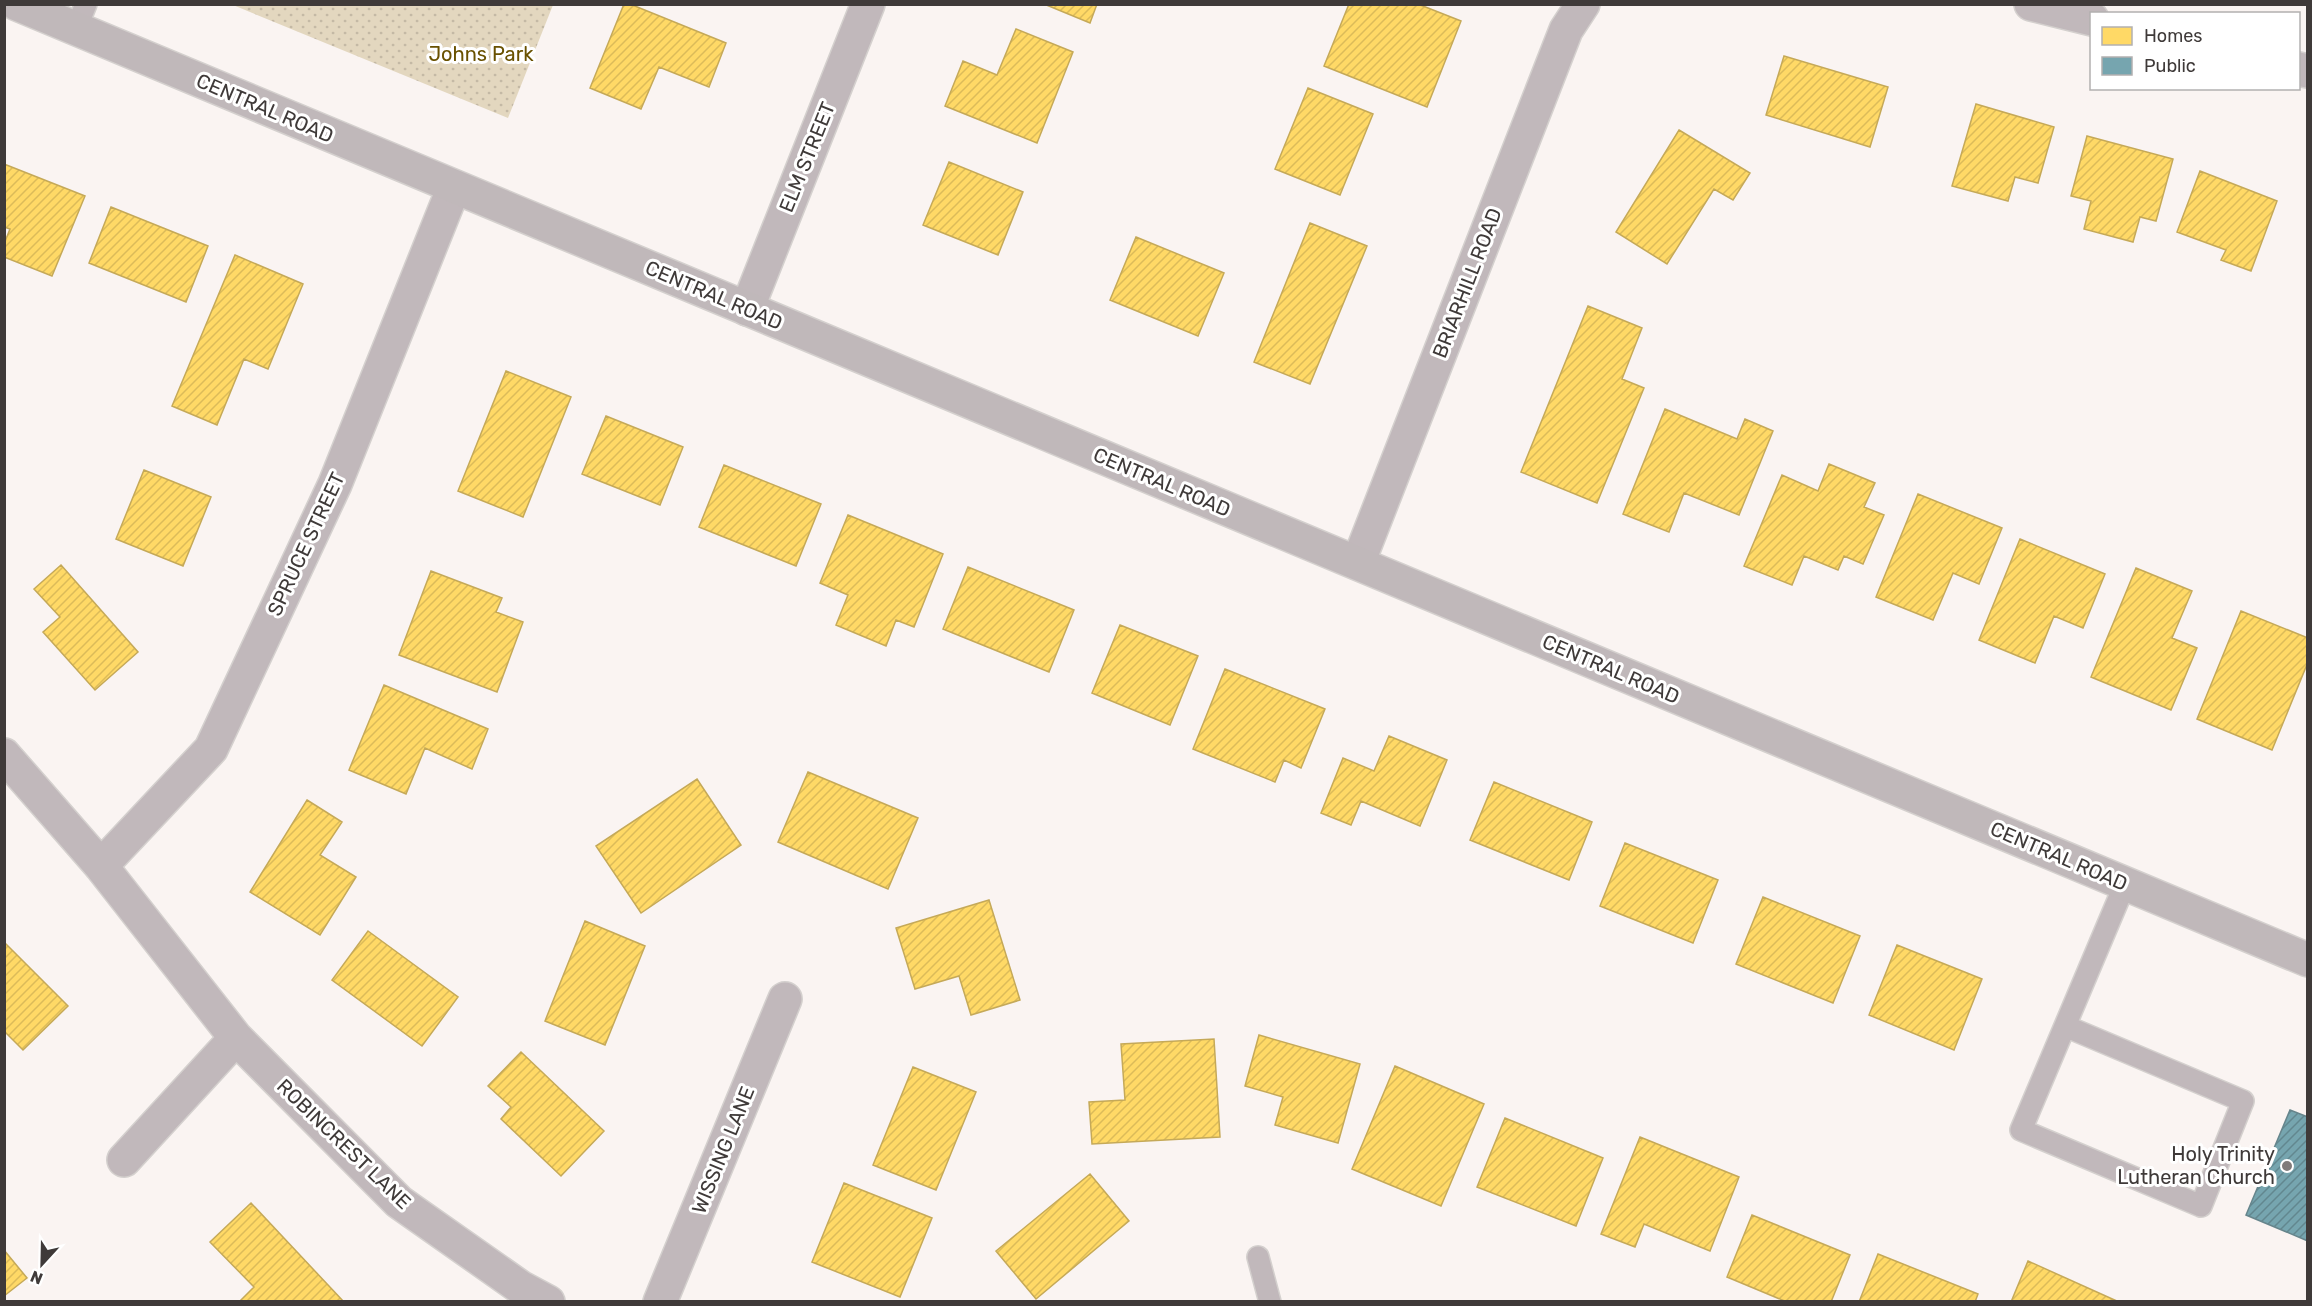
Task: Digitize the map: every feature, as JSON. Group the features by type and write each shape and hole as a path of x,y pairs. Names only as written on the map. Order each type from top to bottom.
{"main road":[{"name":"CENTRAL ROAD","path":"17,4 81,17 454,187 2307,960"}],"street":[{"name":"ELM STREET","path":"747,309 868,4"},
{"name":"BRIARHILL ROAD","path":"1358,564 1566,30 1583,4"},
{"path":"2031,4 2090,19"},
{"name":"SPRUCE STREET","path":"101,866 211,748 335,484 454,187"},
{"name":"ROBINCREST LANE","path":"4,755 101,866 236,1038 399,1202 520,1287 548,1302"},
{"name":"WISSING LANE","path":"660,1302 785,999"},
{"path":"124,1160 236,1038"}],"lane":[{"path":"2065,1026 2243,1101 2201,1206 2021,1130 2125,884"},
{"path":"1258,1257 1270,1302"}],"green space":[{"name":"Johns Park","path":"553,4 508,118 233,5"}],"building: Homes":[{"path":"624,4 630,4 726,43 709,87 659,67 641,109 590,88"},
{"path":"1044,4 1097,4 1090,23"},
{"path":"1349,4 1418,4 1461,21 1427,107 1324,66"},
{"path":"1016,29 1073,52 1037,143 945,106 963,61 997,75"},
{"path":"1784,56 1888,87 1870,147 1766,115"},
{"path":"1308,88 1373,114 1340,195 1275,169"},
{"path":"1976,104 2054,127 2038,183 2015,177 2008,201 1952,186"},
{"path":"1679,130 1750,173 1733,200 1714,189 1667,264 1616,232"},
{"path":"2087,136 2173,159 2156,221 2140,217 2133,242 2084,229 2091,201 2071,196"},
{"path":"949,162 1023,192 998,255 923,225"},
{"path":"4,164 85,196 52,276 4,257 4,244 10,229 4,227"},
{"path":"2200,171 2277,201 2251,271 2221,260 2226,250 2177,232"},
{"path":"111,207 208,246 186,302 89,263"},
{"path":"1310,223 1367,246 1310,384 1254,362"},
{"path":"1136,237 1224,273 1198,336 1110,300"},
{"path":"235,255 303,284 268,369 244,359 217,425 172,406"},
{"path":"1588,306 1642,328 1622,379 1644,388 1597,503 1521,472"},
{"path":"506,371 571,397 523,517 458,491"},
{"path":"1665,409 1737,439 1745,419 1773,431 1739,515 1684,493 1669,532 1623,514"},
{"path":"606,416 683,447 660,505 582,474"},
{"path":"1829,464 1875,483 1864,507 1884,515 1863,564 1844,556 1838,570 1804,556 1792,585 1744,566 1782,475 1818,491"},
{"path":"724,465 821,504 796,566 699,527"},
{"path":"144,470 211,497 183,566 116,539"},
{"path":"1918,494 2002,528 1979,584 1953,573 1933,620 1876,597"},
{"path":"848,515 943,554 914,627 896,620 886,646 836,625 848,595 820,583"},
{"path":"2020,539 2105,574 2083,628 2054,616 2035,663 1979,640"},
{"path":"61,565 138,652 95,690 43,632 60,617 34,589"},
{"path":"968,567 1074,610 1049,672 943,629"},
{"path":"2136,568 2192,591 2172,638 2197,648 2171,710 2091,677"},
{"path":"431,571 502,598 496,612 523,622 497,692 399,655"},
{"path":"2241,611 2308,638 2308,662 2272,750 2197,719"},
{"path":"1120,625 1198,656 1170,725 1092,693"},
{"path":"1225,669 1325,709 1301,768 1284,760 1275,782 1193,749"},
{"path":"384,685 488,729 472,769 425,748 406,794 349,770"},
{"path":"1389,736 1447,760 1420,826 1361,801 1351,825 1321,813 1343,758 1374,771"},
{"path":"808,772 918,818 888,889 778,842"},
{"path":"697,779 741,845 641,913 596,846"},
{"path":"1494,782 1592,822 1569,880 1470,840"},
{"path":"307,800 342,822 320,855 356,877 320,935 250,892"},
{"path":"1625,843 1718,880 1693,943 1600,906"},
{"path":"1763,897 1860,936 1833,1003 1736,964"},
{"path":"989,900 1020,1000 971,1015 959,976 915,989 896,928"},
{"path":"585,921 645,946 605,1045 545,1021"},
{"path":"368,931 458,997 422,1046 332,980"},
{"path":"4,942 68,1006 23,1050 4,1031"},
{"path":"1897,945 1982,979 1954,1050 1869,1015"},
{"path":"1259,1035 1360,1064 1338,1143 1275,1125 1283,1097 1245,1086"},
{"path":"1214,1039 1220,1137 1092,1144 1089,1102 1125,1100 1121,1044"},
{"path":"521,1052 604,1131 561,1176 501,1119 511,1107 488,1086"},
{"path":"1395,1066 1484,1104 1441,1206 1352,1169"},
{"path":"913,1067 976,1092 936,1190 873,1165"},
{"path":"1505,1118 1603,1158 1576,1226 1477,1187"},
{"path":"1640,1137 1739,1177 1710,1251 1644,1224 1635,1247 1601,1234"},
{"path":"1090,1174 1129,1221 1036,1299 996,1251"},
{"path":"844,1183 932,1218 900,1297 812,1262"},
{"path":"251,1203 344,1302 239,1302 254,1287 210,1242"},
{"path":"1752,1215 1850,1255 1831,1302 1787,1302 1727,1277"},
{"path":"4,1250 27,1278 4,1296"},
{"path":"1878,1254 1978,1294 1975,1302 1859,1302"},
{"path":"2028,1261 2119,1302 2011,1302"}],"building: Public":[{"name":"Holy Trinity Lutheran Church","path":"2290,1110 2308,1117 2308,1241 2246,1215"}],"place":[{"name":"Holy Trinity Lutheran Church","path":"2287,1166"}]}
